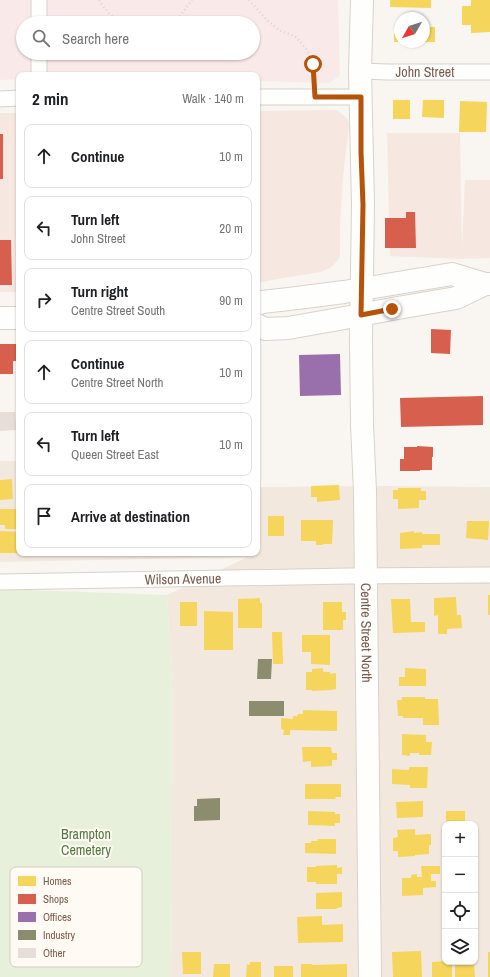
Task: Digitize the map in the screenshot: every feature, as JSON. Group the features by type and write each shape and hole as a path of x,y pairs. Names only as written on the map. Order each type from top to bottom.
{"street":[{"path":"39,0 39,16"},
{"name":"Centre Street North","path":"362,0 360,71 363,205 361,315 365,492 370,977"},
{"path":"39,60 40,72"},
{"name":"John Street","path":"360,71 490,72"},
{"path":"260,97 361,97"},
{"path":"0,99 16,98"},
{"path":"260,303 289,300 452,274 488,284"},
{"path":"260,326 265,329 288,328 456,298 488,284"},
{"path":"0,318 16,318"},
{"name":"Wilson Avenue","path":"0,582 490,575"}],"path":[{"path":"99,0 104,9 112,16"},
{"path":"180,16 192,0"},
{"path":"249,0 267,20 279,30 296,37 307,50 313,64 315,97"}],"shaded area":[{"path":"0,0 338,0 340,75 330,83 260,81 260,72 16,72 16,79 0,80"},
{"path":"334,110 338,111 347,118 349,123 343,177 339,259 330,268 321,272 260,282 260,111"},
{"path":"0,113 16,113 16,292 0,292"},
{"path":"387,133 460,133 462,248 465,180 490,180 490,258 462,259 390,256"},
{"path":"0,461 16,461 16,556 260,556 260,487 490,487 490,977 170,977 173,708 167,595 248,557 0,562"}],"green space":[{"name":"Brampton Cemetery","path":"0,589 167,595 173,708 170,977 0,977"}],"building: Homes":[{"path":"390,0 431,0 431,8 390,7"},
{"path":"471,0 490,0 490,32 471,33 471,25 462,25 462,6 471,6"},
{"path":"430,27 435,27 435,42 430,42"},
{"path":"393,100 410,100 410,119 393,119"},
{"path":"423,100 444,100 444,118 422,117"},
{"path":"460,101 487,102 486,132 459,132"},
{"path":"12,479 13,499 0,500 0,480"},
{"path":"339,485 340,500 317,502 317,497 311,497 311,486"},
{"path":"398,488 421,488 421,491 426,491 426,500 419,500 419,508 398,509 398,499 393,499 393,490 398,490"},
{"path":"0,509 16,509 16,529 5,529 5,525 0,525"},
{"path":"268,516 284,516 284,536 268,536"},
{"path":"301,520 333,520 332,544 316,545 316,541 301,541"},
{"path":"467,521 489,521 488,540 466,538"},
{"path":"0,531 16,532 16,553 0,553"},
{"path":"414,531 414,533 422,532 422,534 440,534 440,545 422,545 422,548 400,549 400,533"},
{"path":"488,595 490,595 490,615 488,615"},
{"path":"456,597 457,615 461,615 462,628 447,629 447,634 438,634 438,615 434,616 434,598"},
{"path":"260,598 260,603 262,603 262,628 238,628 238,599"},
{"path":"391,599 410,599 411,622 425,622 425,632 393,633"},
{"path":"180,602 197,602 197,626 180,626"},
{"path":"323,602 342,602 342,612 346,612 346,620 343,620 343,630 323,630"},
{"path":"204,611 233,612 233,650 204,650"},
{"path":"272,632 282,632 283,664 273,664"},
{"path":"302,635 330,635 330,665 311,664 311,652 302,652"},
{"path":"323,668 323,672 330,672 330,674 336,673 336,689 306,690 306,672 312,672 312,669"},
{"path":"405,668 426,669 426,686 399,686 399,677 405,677"},
{"path":"402,697 425,697 425,699 438,699 439,725 423,725 423,718 403,718 403,716 398,716 397,700 402,700"},
{"path":"303,710 337,711 337,731 290,730 290,735 283,735 284,730 281,729 281,718 293,719 293,716 303,714"},
{"path":"402,734 426,735 426,742 432,742 431,755 410,753 410,756 402,755"},
{"path":"302,747 331,747 332,753 337,753 337,760 332,760 332,766 311,767 311,761 303,762"},
{"path":"409,767 428,767 427,788 410,788 410,785 392,784 392,769 409,770"},
{"path":"305,784 341,784 341,797 335,797 336,799 305,799"},
{"path":"423,801 423,817 397,818 396,802"},
{"path":"308,811 335,812 335,814 340,814 340,823 335,823 335,826 308,825"},
{"path":"446,811 465,811 465,821 446,821"},
{"path":"415,829 415,835 431,834 429,854 398,857 398,851 393,851 393,838 398,837 397,830"},
{"path":"318,839 336,839 336,854 305,853 305,843 311,843 311,841 317,841"},
{"path":"337,865 337,868 342,867 342,874 337,874 337,884 316,884 316,882 307,882 307,867"},
{"path":"421,866 440,866 440,874 431,874 431,881 436,881 436,887 423,888 423,895 402,896 402,878 411,878 411,875 417,874 417,877 422,877"},
{"path":"342,892 342,907 336,909 316,909 316,893"},
{"path":"322,916 322,925 343,924 343,942 298,943 297,917"},
{"path":"421,951 422,977 393,977 392,952"},
{"path":"182,952 201,952 201,974 183,974"},
{"path":"488,952 490,952 490,977 488,977"},
{"path":"442,961 442,965 452,965 452,977 432,977 432,962"},
{"path":"250,962 261,962 261,977 246,977 247,964 250,965"},
{"path":"214,964 230,964 230,977 213,977"},
{"path":"301,964 347,964 347,977 301,977"},
{"path":"455,965 474,965 475,977 455,977"},
{"path":"274,966 293,966 293,977 274,977"}],"building: Shops":[{"path":"0,134 3,134 3,179 0,179"},
{"path":"406,212 415,212 416,248 385,248 385,218 406,218"},
{"path":"0,240 11,240 12,285 0,285"},
{"path":"431,329 451,330 450,354 431,353"},
{"path":"0,344 16,344 16,361 13,361 13,374 0,374"},
{"path":"483,396 483,425 401,427 400,398"},
{"path":"404,447 433,447 432,470 400,471 400,459 404,459"}],"building: Offices":[{"path":"340,354 341,395 300,396 299,355"}],"building: Industry":[{"path":"258,659 272,659 271,679 257,679"},
{"path":"249,701 284,701 284,716 249,716"},
{"path":"220,798 220,820 194,821 194,806 197,806 197,799"}],"building: Other":[{"path":"0,412 15,412 16,430 0,431"}],"route":[{"path":"313,64 315,97 361,97 363,205 361,315 392,309"}]}
